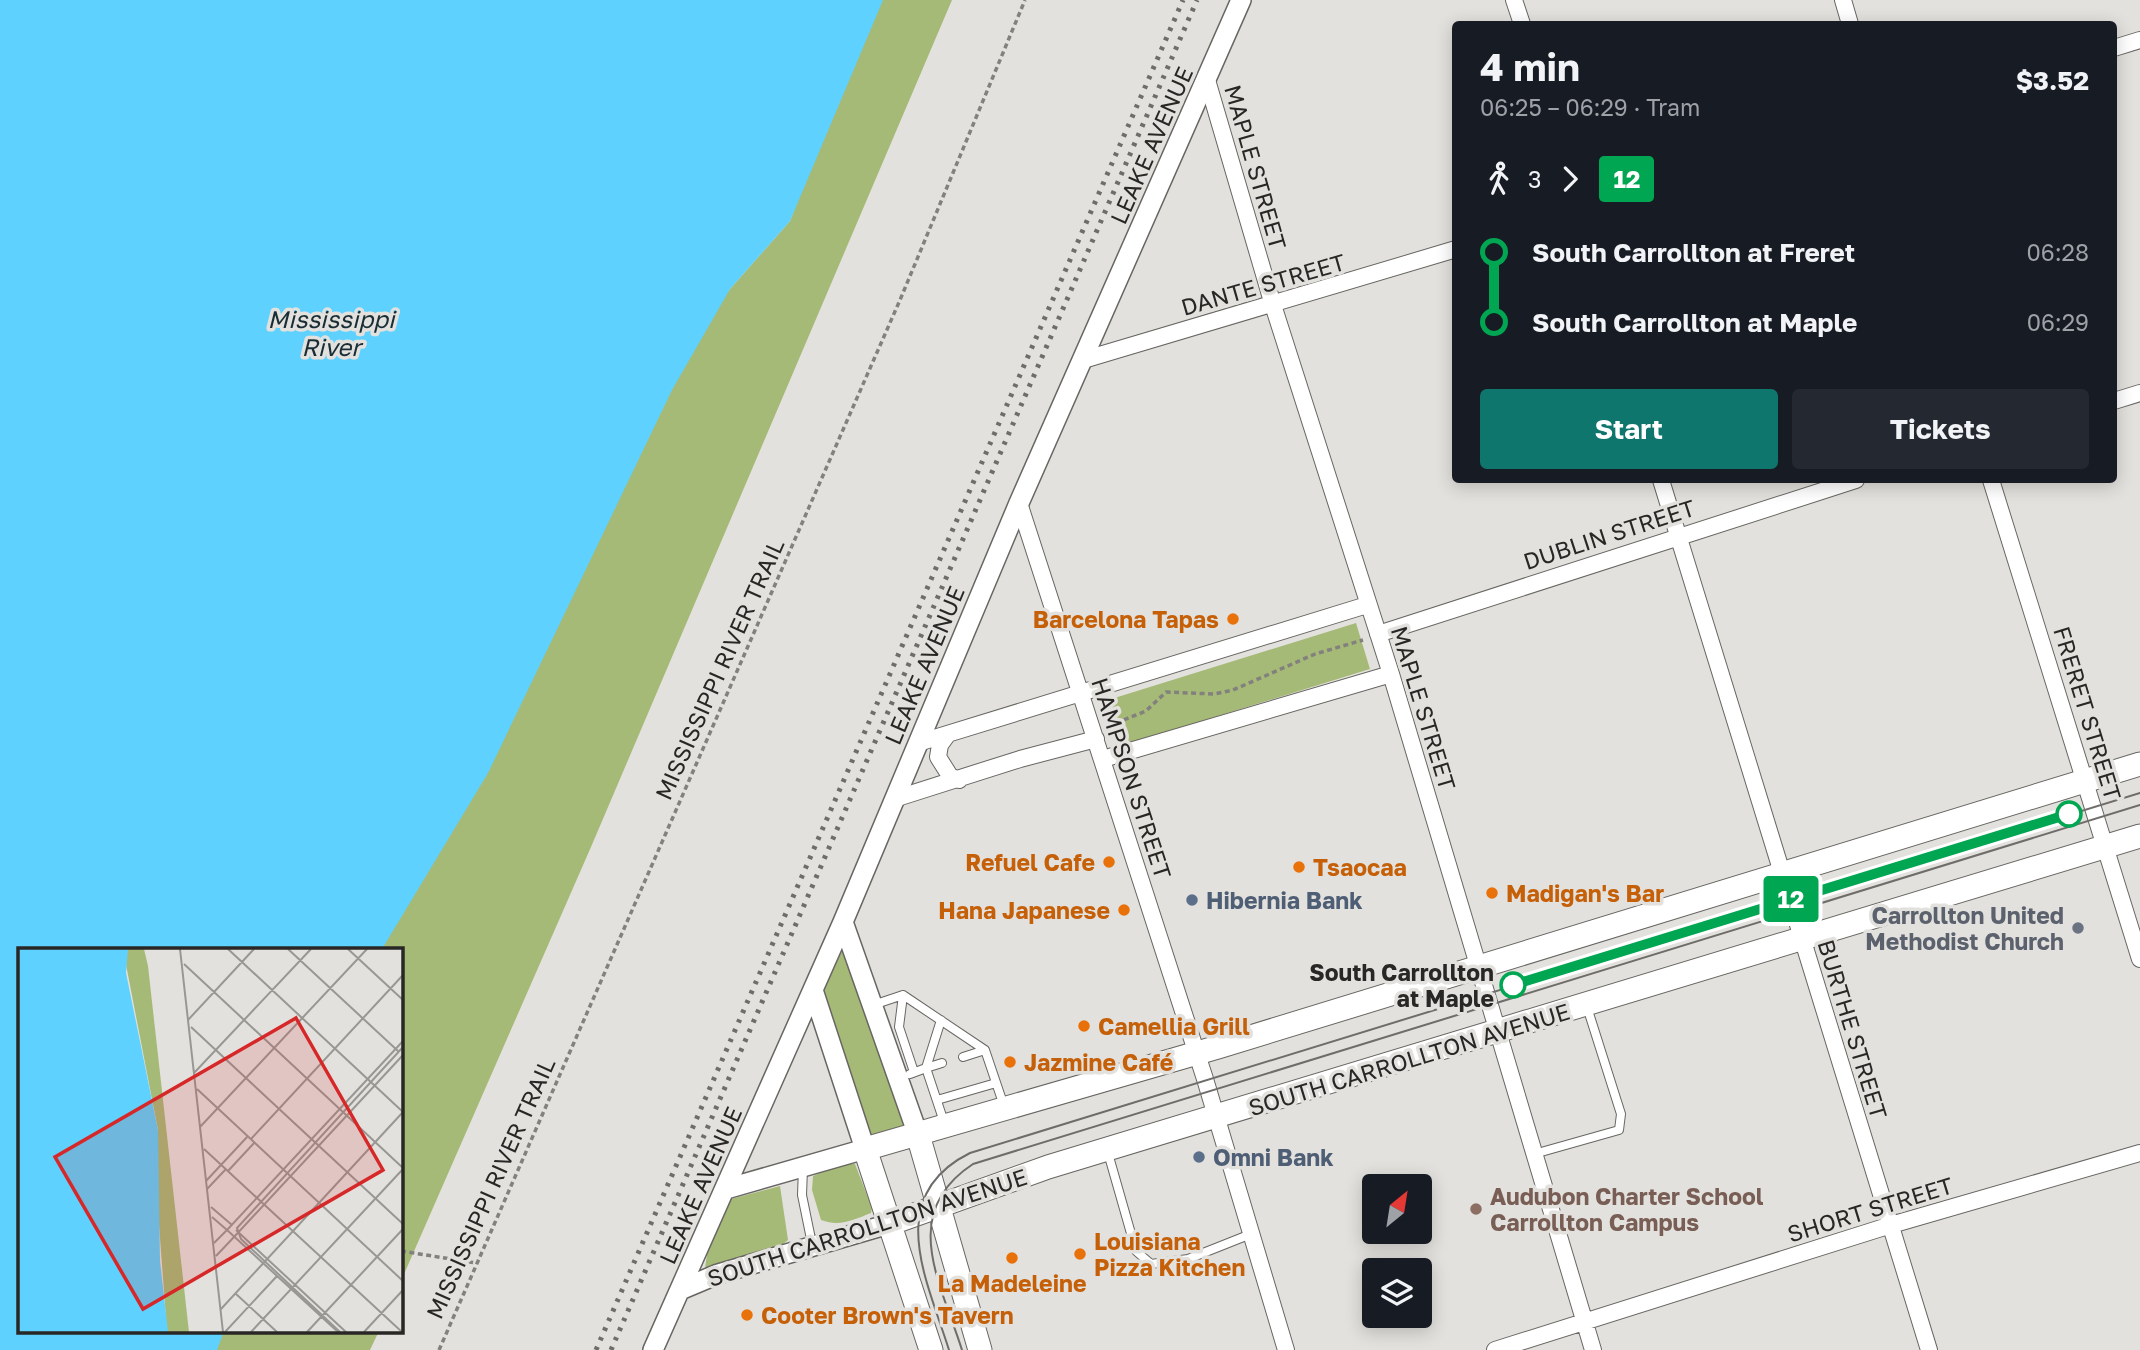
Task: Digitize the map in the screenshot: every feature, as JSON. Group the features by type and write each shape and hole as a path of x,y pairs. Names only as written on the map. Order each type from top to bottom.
{"main road":[{"path":"931,1350 865,1150 1196,1054 2140,764"},
{"name":"SOUTH CARROLLTON AVENUE","path":"889,1224 1048,1167 2140,836"},
{"path":"918,1135 980,1350"}],"street":[{"name":"LEAKE AVENUE","path":"653,1350 843,922 1019,503 1241,0"},
{"path":"1514,0 1521,21"},
{"path":"1843,0 1849,21"},
{"path":"2117,47 2140,40"},
{"name":"MAPLE STREET","path":"1207,80 1273,306 1391,674 1593,1350"},
{"name":"DANTE STREET","path":"1083,360 1273,306 1452,250"},
{"path":"2117,400 2140,393"},
{"name":"BURTHE STREET","path":"1662,483 1929,1350"},
{"name":"DUBLIN STREET","path":"1376,629 1846,483"},
{"name":"FRERET STREET","path":"1992,483 2140,960"},
{"name":"HAMPSON STREET","path":"1019,503 1196,1054 1286,1350"},
{"path":"918,743 1367,605"},
{"path":"1103,760 1391,674"},
{"path":"948,734 940,745 938,757 950,776 959,780"},
{"path":"894,799 1020,759 1096,739"},
{"path":"843,922 872,1006 906,1075 918,1135"},
{"path":"726,1189 865,1150 813,990"},
{"name":"SHORT STREET","path":"1495,1350 1891,1225 2140,1153"},
{"name":"SOUTH CARROLLTON AVENUE","path":"680,1290 718,1274 889,1224"}],"lane":[{"path":"872,1006 902,995"},
{"path":"902,995 985,1049 1005,1109"},
{"path":"902,995 899,1027 906,1075 942,1063"},
{"path":"1534,1154 1619,1130 1621,1114 1586,1005"},
{"path":"941,1020 926,1068 946,1127"},
{"path":"963,1057 985,1049"},
{"path":"937,1100 996,1083"},
{"path":"1107,1150 1136,1251 1151,1264 1188,1259 1251,1234"},
{"path":"803,1168 802,1195 812,1245"}],"path":[{"name":"MISSISSIPPI RIVER TRAIL","path":"439,1350 905,288 1025,0"},
{"path":"1116,723 1146,711 1166,692 1214,694 1233,690 1376,629"},
{"path":"402,1251 476,1263"}],"green space":[{"path":"874,0 952,0 591,847 402,1279 402,948 359,948 663,381 730,289 790,221"},
{"path":"1356,623 1370,669 1124,745 1108,700"},
{"path":"842,951 845,952 908,1127 868,1139 819,999"},
{"path":"847,1161 855,1164 872,1208 871,1213 840,1223 821,1220 812,1190 813,1176"},
{"path":"780,1186 788,1240 782,1245 705,1268 708,1248 731,1199"},
{"path":"219,1332 379,1332 370,1350 210,1350"}],"water":[{"name":"Mississippi River","path":"0,0 883,0 790,221 730,289 672,390 488,773 383,948 18,948 18,1332 224,1332 217,1350 0,1350"}],"tram line":[{"path":"949,1350 923,1268 919,1216 927,1192 943,1171 970,1153 2140,793"},
{"path":"962,1350 936,1275 931,1250 931,1227 937,1204 950,1183 973,1164 2140,805"},
{"name":"12","path":"1513,985 2069,814"}],"railway":[{"path":"596,1350 1183,0"},
{"path":"611,1350 1197,0"}],"place":[{"name":"Barcelona Tapas","path":"1233,619"},
{"name":"Refuel Cafe","path":"1109,862"},
{"name":"Tsaocaa","path":"1299,867"},
{"name":"Madigan's Bar","path":"1492,893"},
{"name":"Hibernia Bank","path":"1192,900"},
{"name":"Hana Japanese","path":"1124,910"},
{"name":"Carrollton United Methodist Church","path":"2078,928"},
{"name":"South Carrollton at Maple","path":"1513,985"},
{"name":"Camellia Grill","path":"1084,1026"},
{"name":"Jazmine Café","path":"1010,1062"},
{"name":"Omni Bank","path":"1199,1157"},
{"name":"Audubon Charter School Carrollton Campus","path":"1476,1209"},
{"name":"Louisiana Pizza Kitchen","path":"1080,1254"},
{"name":"La Madeleine","path":"1012,1258"},
{"name":"Cooter Brown's Tavern","path":"747,1315"}]}
